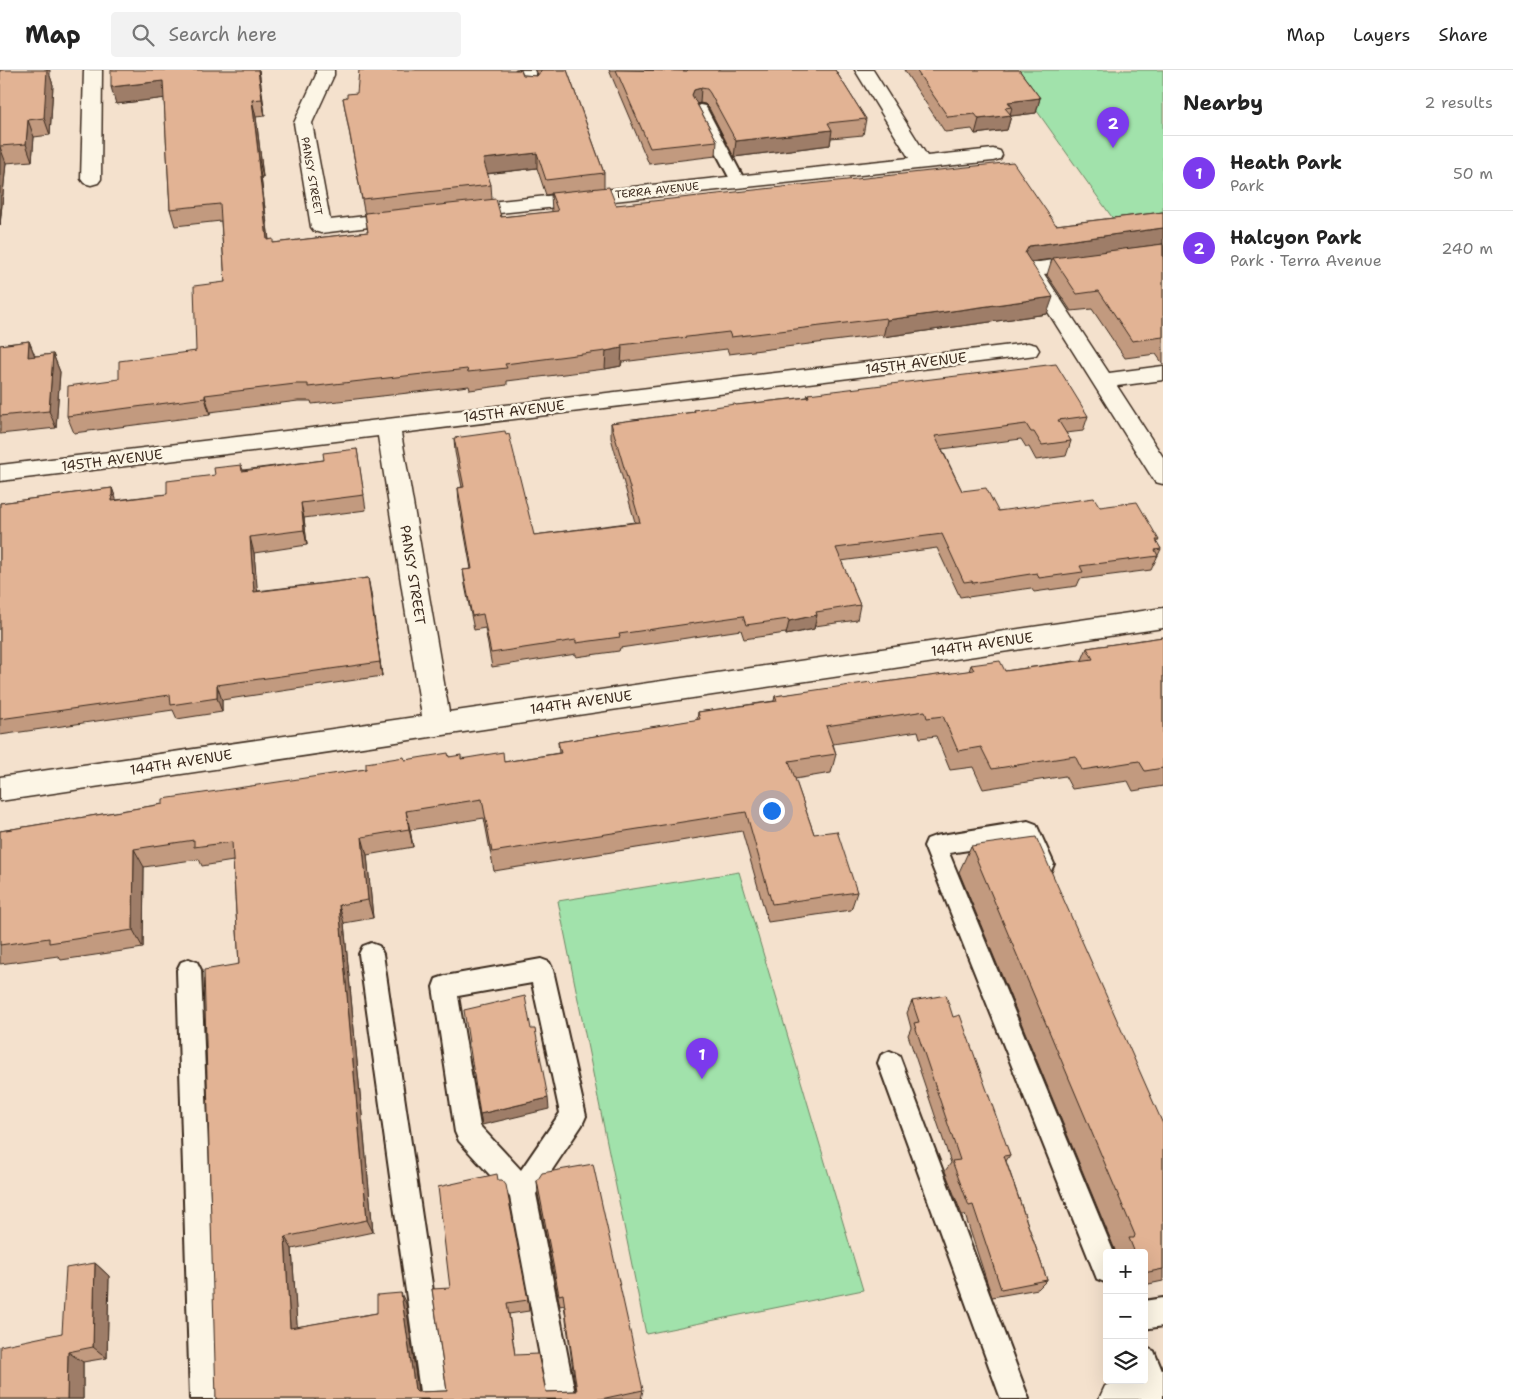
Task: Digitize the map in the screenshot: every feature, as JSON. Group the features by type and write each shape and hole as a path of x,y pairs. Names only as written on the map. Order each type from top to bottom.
{"street":[{"path":"91,179 94,70"},
{"name":"PANSY STREET","path":"325,70 325,74 303,123 321,227 420,216"},
{"path":"864,70 921,162"},
{"name":"TERRA AVENUE","path":"440,214 993,155"},
{"path":"1163,252 1031,269 1163,476"},
{"name":"145TH AVENUE","path":"0,473 1028,350"},
{"path":"1103,381 1163,373"},
{"name":"PANSY STREET","path":"388,426 437,723"},
{"name":"144TH AVENUE","path":"0,789 437,723 1163,618"},
{"path":"1118,1399 1155,1380"}],"lane":[{"path":"700,109 738,182"},
{"path":"1052,885 1028,830 935,846 1103,1259"},
{"path":"370,954 434,1399"},
{"path":"189,970 204,1399"},
{"path":"522,1191 573,1116 541,970 445,987 468,1132 522,1191 562,1399"},
{"path":"890,1063 1015,1399"},
{"path":"1148,1314 1163,1312"}],"green space":[{"path":"1008,70 1163,70 1163,225 1121,230"},
{"path":"739,872 863,1290 646,1334 558,901"}],"building":[{"path":"0,70 47,70 44,118 28,120 26,144 0,146"},
{"path":"111,70 258,70 262,99 252,100 267,240 273,239 273,243 368,232 365,213 496,199 501,217 558,211 551,193 609,187 616,205 1013,162 1056,225 1163,212 1163,228 1029,246 1025,253 1053,297 887,320 886,318 731,337 729,332 621,345 622,348 606,351 505,364 507,368 468,372 467,369 308,387 308,384 295,384 205,395 205,398 67,416 68,386 119,379 119,361 196,351 194,286 225,282 220,204 170,209 163,81 111,87"},
{"path":"359,70 521,70 523,75 537,76 541,70 567,70 604,173 546,180 537,153 483,159 491,185 362,199 343,98 347,97 347,94 357,93"},
{"path":"616,70 835,70 866,119 828,123 832,130 736,141 710,93 707,89 701,88 694,90 692,95 717,141 650,148"},
{"path":"916,70 1019,70 1040,98 1008,102 1012,107 1005,108 1011,115 979,119 975,114 948,117"},
{"path":"1163,244 1163,337 1132,341 1099,291 1077,294 1053,258"},
{"path":"29,341 28,357 53,354 49,411 0,416 0,345"},
{"path":"1056,364 1088,416 1058,420 1071,441 1042,445 1034,432 1031,432 1026,424 935,436 962,491 986,488 998,511 1094,498 1100,507 1137,502 1159,540 1156,540 1161,549 1155,550 1158,556 1080,566 1083,572 1039,578 1037,573 973,583 972,581 964,582 942,534 836,548 860,605 816,612 817,615 789,621 788,619 746,625 743,616 619,634 620,637 576,643 576,640 491,653 483,614 472,616 463,570 472,569 458,488 464,487 454,438 505,431 506,435 509,434 534,535 640,522 611,423 695,412 694,410 735,404 809,397 808,394"},
{"path":"357,449 364,495 301,503 304,530 250,537 254,592 368,578 380,662 217,685 217,698 171,705 170,695 0,719 0,503 112,488 112,501 167,494 167,481 215,475 214,468 241,465 242,471 324,460 323,453"},
{"path":"1163,637 1163,768 1145,771 1139,761 1082,770 1075,756 992,769 981,747 958,751 943,716 927,718 925,711 826,726 836,754 789,761 814,834 837,831 857,892 772,904 746,812 492,852 482,799 406,811 409,829 362,837 368,900 339,905 367,1220 285,1237 290,1328 377,1313 377,1295 401,1293 415,1390 417,1392 447,1391 432,1289 450,1288 438,1187 497,1174 498,1180 502,1180 506,1185 528,1300 507,1303 515,1355 538,1354 546,1392 577,1391 563,1294 559,1295 537,1181 542,1173 593,1164 643,1390 601,1399 216,1399 204,970 239,964 232,842 194,847 194,840 134,849 133,930 49,943 49,938 0,945 0,831 163,804 163,799 366,769 366,763 404,757 405,760 448,753 449,757 461,755 461,759 503,752 504,762 561,753 558,742 700,719 698,712 777,701 775,696 974,670 971,665 1000,661 1005,671 1093,659 1087,648"},
{"path":"1036,837 1163,1124 1163,1269 1148,1272 1148,1249 1133,1249 1129,1238 1134,1238 1135,1235 971,846"},
{"path":"946,995 953,1017 960,1015 1010,1155 1004,1156 1047,1280 1001,1289 973,1205 969,1206 952,1161 960,1160 914,1023 919,1022 912,1001"},
{"path":"525,996 531,1029 535,1029 548,1098 480,1114 464,1010"},
{"path":"95,1263 93,1347 68,1352 67,1399 0,1399 0,1346 62,1333 66,1268"}],"place":[{"name":"Halcyon Park","path":"1113,148"},
{"name":"Heath Park","path":"702,1079"}]}
